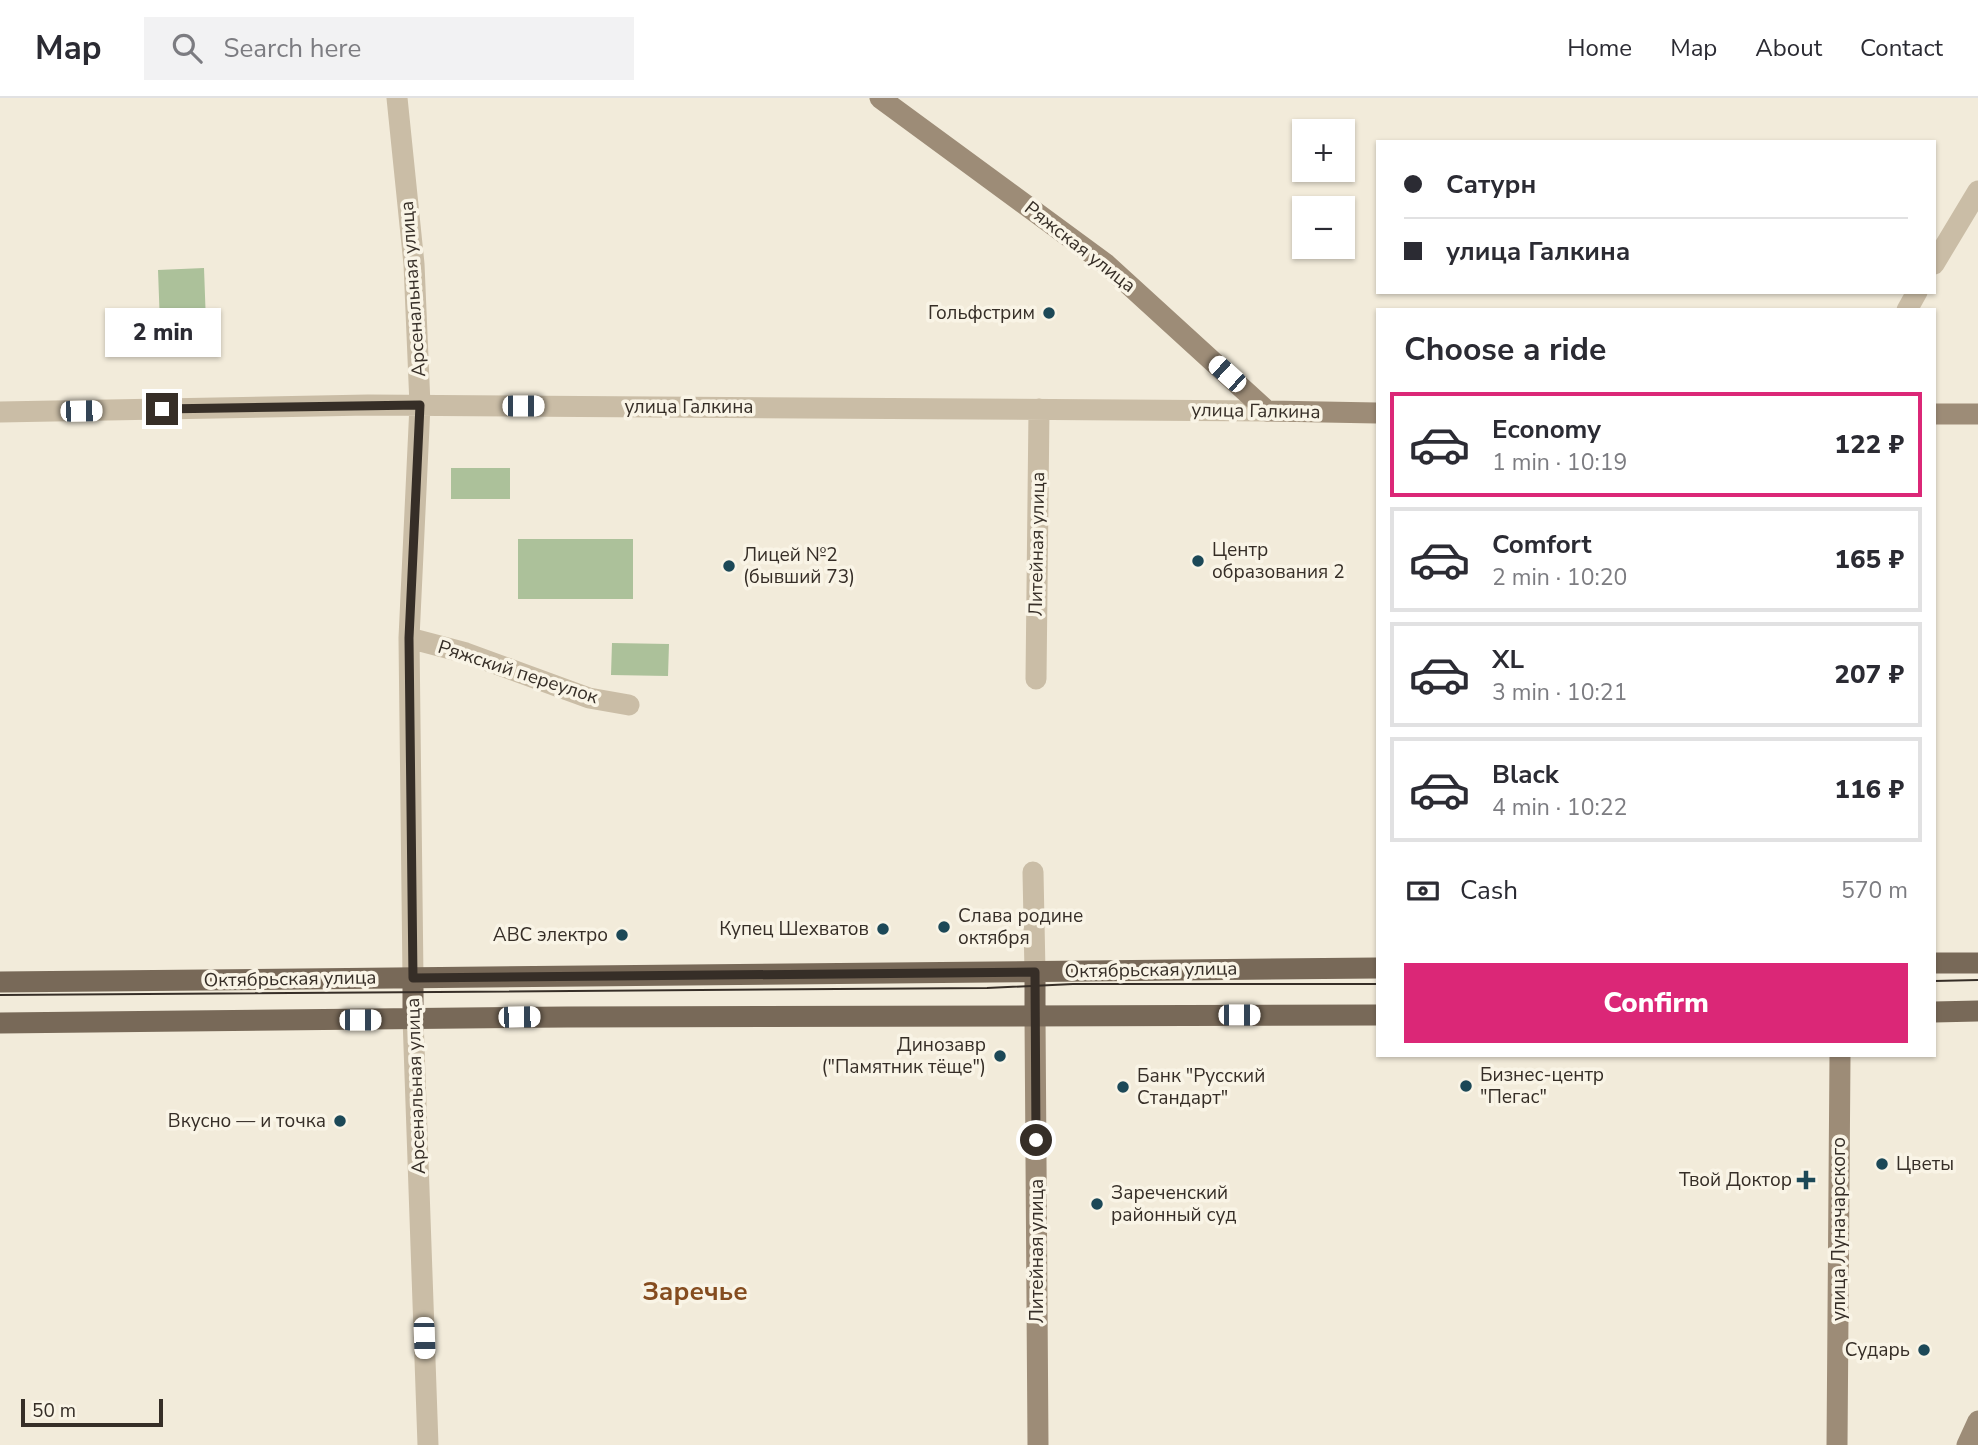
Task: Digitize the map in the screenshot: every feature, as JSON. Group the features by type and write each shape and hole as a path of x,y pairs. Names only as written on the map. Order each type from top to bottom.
{"main road":[{"path":"1936,964 1978,963"},
{"name":"Октябрьская улица","path":"0,982 1376,968"},
{"path":"1035,972 1035,1016"},
{"name":"Арсенальная улица","path":"413,978 413,1018"},
{"path":"1936,1012 1978,1012"},
{"path":"0,1023 413,1018 1376,1015"}],"street":[{"name":"Арсенальная улица","path":"397,98 414,264 420,405 409,638 413,978"},
{"name":"Ряжская улица","path":"880,98 1096,255 1267,411"},
{"path":"1936,261 1978,191"},
{"name":"улица Галкина","path":"0,412 420,405 1376,413"},
{"name":"Литейная улица","path":"1036,679 1039,409"},
{"path":"1936,414 1978,414"},
{"name":"Ряжский переулок","path":"409,638 466,653 589,698 629,705"},
{"path":"1033,872 1035,972"},
{"name":"Литейная улица","path":"1035,1016 1038,1445"},
{"name":"Арсенальная улица","path":"413,1018 428,1445"},
{"name":"улица Луначарского","path":"1837,1445 1840,1057"},
{"path":"1967,1445 1978,1421"}],"green space":[{"path":"204,268 207,351 161,352 158,270"},
{"path":"451,468 510,468 510,499 451,499"},
{"path":"518,539 633,539 633,599 518,599"},
{"path":"612,643 669,644 668,676 611,675"}],"tram line":[{"path":"1936,981 1978,980"},
{"path":"0,995 987,988 1073,984 1376,984"}],"place":[{"name":"Гольфстрим","path":"1049,313"},
{"name":"Центр образования 2","path":"1198,561"},
{"name":"Лицей №2 (бывший 73)","path":"729,566"},
{"name":"Слава родине октября","path":"944,927"},
{"name":"Купец Шехватов","path":"883,929"},
{"name":"АВС электро","path":"622,935"},
{"name":"Динозавр (\"Памятник тёще\")","path":"1000,1056"},
{"name":"Бизнес-центр \"Пегас\"","path":"1466,1086"},
{"name":"Банк \"Русский Стандарт\"","path":"1123,1087"},
{"name":"Вкусно — и точка","path":"340,1121"},
{"name":"Цветы","path":"1882,1164"},
{"name":"Твой Доктор","path":"1806,1180"},
{"name":"Зареченский районный суд","path":"1097,1204"},
{"name":"Сударь","path":"1924,1350"}],"district":[{"name":"Заречье","path":"695,1291"}],"route":[{"path":"162,409 420,405 409,638 413,978 1035,972 1036,1140"}]}
